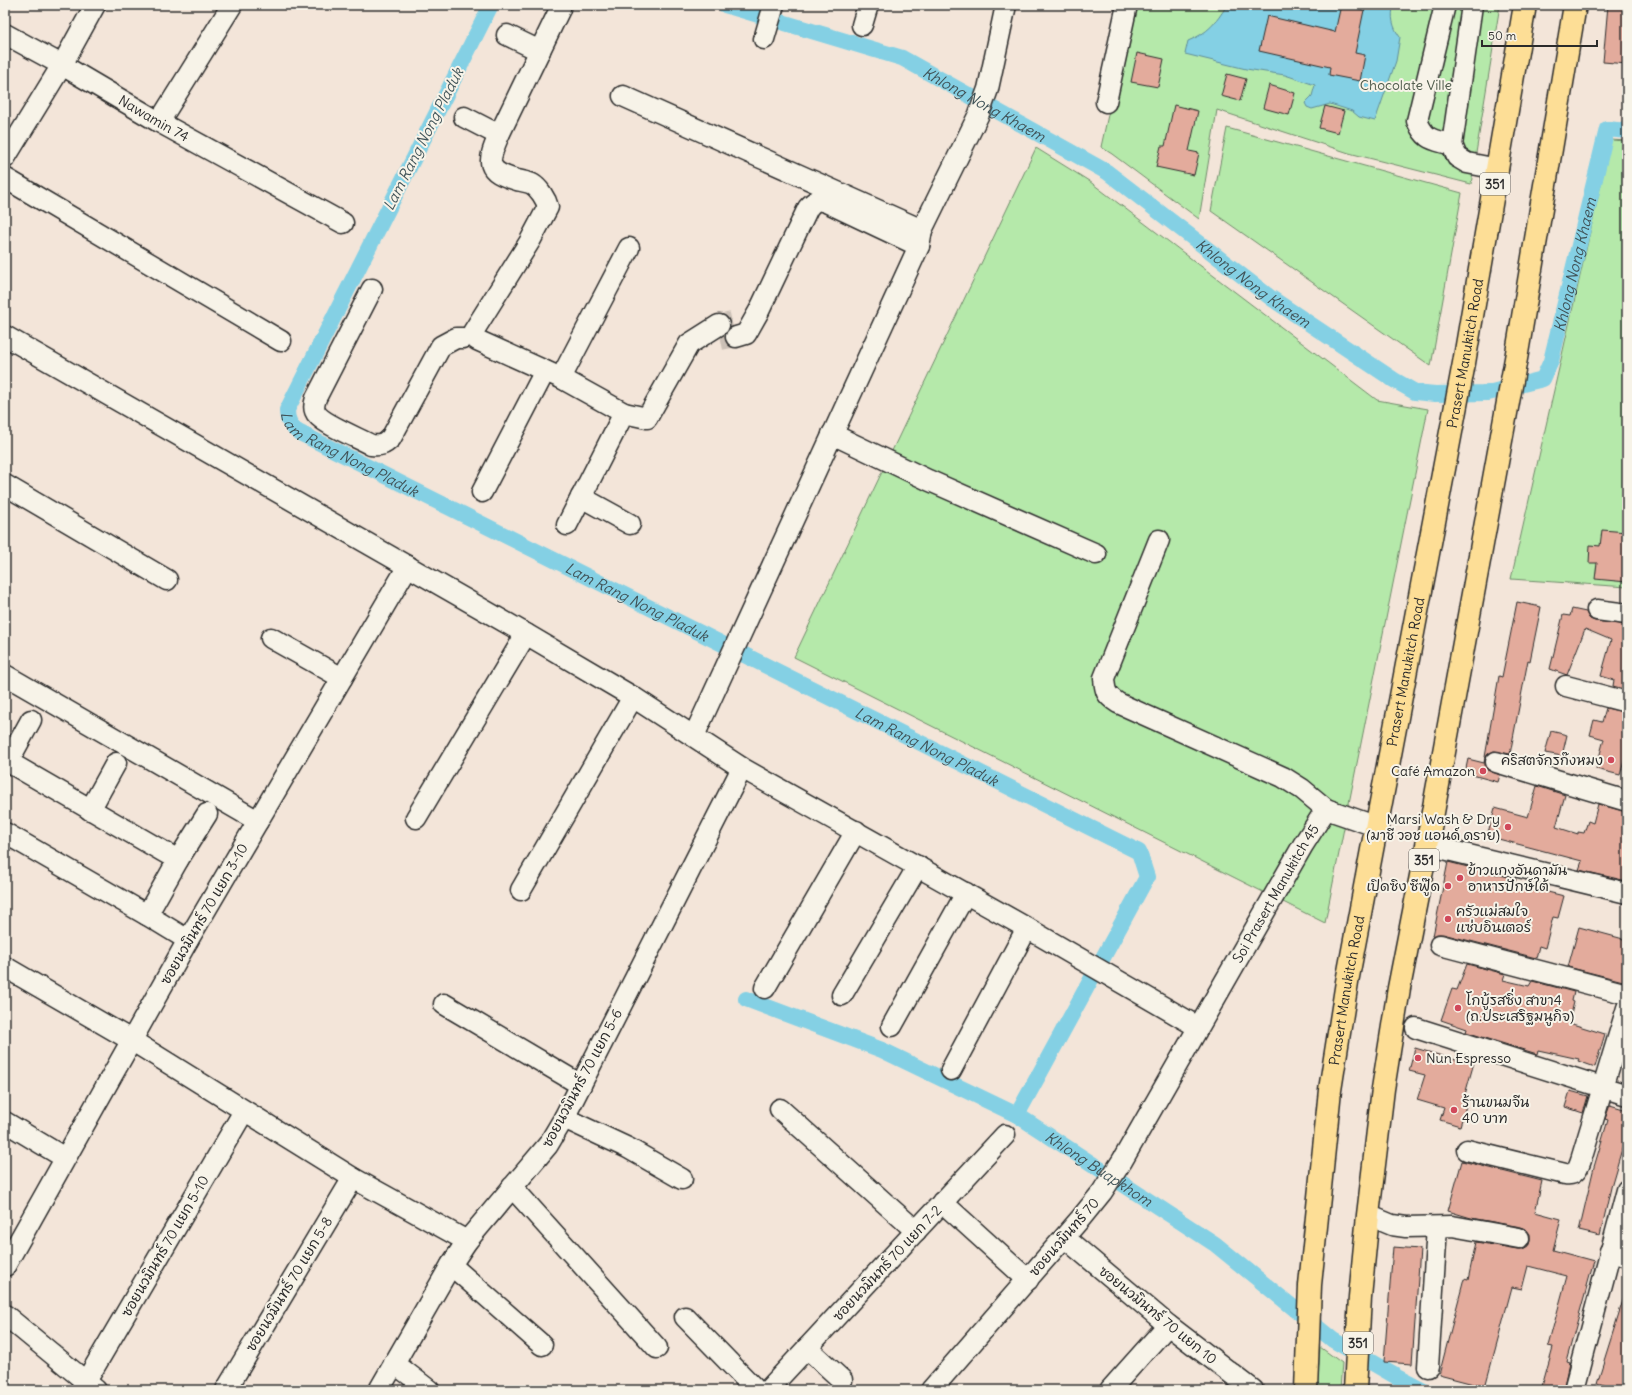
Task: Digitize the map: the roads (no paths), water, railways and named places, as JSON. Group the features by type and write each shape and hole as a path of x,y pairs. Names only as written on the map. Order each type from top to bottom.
{"main road":[{"name":"Prasert Manukitch Road","path":"1306,1390 1310,1285 1330,1090 1348,982 1464,363 1525,5"},
{"name":"351","path":"1355,1390 1360,1297 1368,1215 1383,1089 1398,988 1427,845 1517,353 1575,5"}],"street":[{"path":"5,158 62,65 95,5"},
{"path":"159,122 232,5"},
{"path":"766,32 774,5"},
{"path":"862,25 868,5"},
{"path":"694,736 920,238 979,114 988,89 1006,5"},
{"path":"1106,102 1127,5"},
{"path":"1445,5 1418,121 1423,133 1430,139 1452,145"},
{"path":"1472,5 1452,145 1457,157 1467,163 1498,169"},
{"path":"471,337 530,241 548,207 546,200 532,184 500,176 495,171 491,163 491,153 560,9"},
{"name":"Nawamin 74","path":"5,34 62,65 159,122 343,223"},
{"path":"507,35 540,50"},
{"path":"623,96 920,238"},
{"path":"464,116 499,135"},
{"path":"5,178 281,341"},
{"path":"372,289 316,398 314,405 315,412 321,420 371,445 379,446 385,444 391,438 441,346 456,338 471,337 553,374 624,413 647,418 689,344 723,332 745,319 752,321 759,311 808,208 813,202 819,200 826,202 920,238"},
{"path":"482,492 629,248"},
{"path":"5,336 526,634 633,697 742,768 966,893 1198,1027"},
{"path":"567,525 624,413"},
{"path":"832,434 928,480 1096,554"},
{"path":"5,485 167,580"},
{"path":"582,497 630,524"},
{"path":"1159,540 1104,678 1105,690 1109,697 1118,703 1283,777 1302,789 1326,809"},
{"name":"ซอยนวมินทร์ 70 แยก 3-10","path":"5,1266 188,940 408,566"},
{"path":"1597,610 1627,614"},
{"path":"416,818 526,634"},
{"path":"271,638 342,678"},
{"path":"5,675 258,821"},
{"path":"1566,686 1627,702"},
{"path":"521,890 633,697"},
{"path":"31,720 6,761 178,860"},
{"path":"1496,762 1627,801"},
{"path":"90,810 116,763"},
{"name":"ซอยนวมินทร์ 70 แยก 5-6","path":"379,1390 451,1264 467,1241 548,1145 564,1118 742,768"},
{"name":"Soi Prasert Manukitch 45","path":"1198,1027 1303,845 1326,809 1378,827"},
{"path":"147,915 178,860 207,814"},
{"path":"764,988 856,831"},
{"path":"5,833 188,940"},
{"path":"1427,845 1627,893"},
{"path":"842,996 918,866"},
{"path":"892,1026 966,893"},
{"path":"950,1070 1027,928"},
{"path":"1440,945 1627,994"},
{"path":"5,967 131,1040 352,1178 467,1241"},
{"path":"444,1004 581,1085"},
{"path":"1467,1150 1570,1175 1578,1169 1627,1008"},
{"name":"ซอยนวมินทร์ 70","path":"931,1390 1065,1238 1102,1192 1122,1161 1198,1027"},
{"path":"1416,1028 1627,1095"},
{"name":"ซอยนวมินทร์ 70 แยก 5-10","path":"88,1387 244,1110"},
{"path":"780,1110 916,1231"},
{"path":"564,1118 628,1148 682,1179"},
{"path":"5,1122 65,1158"},
{"name":"ซอยนวมินทร์ 70 แยก 7-2","path":"768,1390 1005,1135"},
{"name":"ซอยนวมินทร์ 70 แยก 5-8","path":"226,1390 352,1178"},
{"path":"512,1187 657,1348"},
{"path":"1574,1390 1618,1254 1627,1190"},
{"path":"942,1202 1028,1280"},
{"path":"1368,1215 1392,1225 1406,1227 1452,1226 1519,1238"},
{"path":"1428,1367 1437,1227"},
{"name":"ซอยนวมินทร์ 70 แยก 10","path":"1065,1238 1168,1325 1253,1390"},
{"path":"451,1264 542,1344"},
{"path":"5,1315 88,1387"},
{"path":"685,1317 756,1390"},
{"path":"1110,1390 1168,1325"},
{"path":"807,1348 842,1380"},
{"path":"394,1363 429,1390"}],"water":[{"path":"1227,5 1394,5 1392,13 1393,22 1400,37 1396,61 1375,121 1359,117 1352,111 1330,104 1312,109 1307,107 1305,103 1312,96 1315,85 1285,75 1246,69 1185,54 1188,41 1201,35 1211,27"}],"waterway":[{"name":"Lam Rang Nong Pladuk","path":"491,5 287,410 290,422 298,432 1139,852 1147,877 1017,1115"},
{"name":"Khlong Nong Khaem","path":"725,5 902,58 1107,172 1271,298 1394,380 1415,392 1435,394 1488,393 1543,379 1551,361 1607,129 1627,131"},
{"name":"Khlong Buapkhom","path":"746,999 882,1050 1017,1115 1215,1244 1333,1340 1422,1390"}],"tunnel":[{"path":"719,325 732,322"},
{"path":"721,340 736,337"}],"place":[{"name":"คริสตจักรก๊งหมง","path":"1611,760"},
{"name":"Café Amazon","path":"1483,771"},
{"name":"Marsi Wash & Dry (มาชี วอช แอนด์ ดราย)","path":"1508,827"},
{"name":"ข้าวแกงอันดามัน อาหารปักษ์ใต้","path":"1460,878"},
{"name":"เปิดซิง ซีฟู๊ด","path":"1448,886"},
{"name":"ครัวแม่สมใจ แซ่บอินเตอร์","path":"1448,919"},
{"name":"โกบู้รสซิ่ง สาขา4 (ถ.ประเสริฐมนูกิจ)","path":"1458,1008"},
{"name":"Nun Espresso","path":"1418,1058"},
{"name":"ร้านขนมจีน 40 บาท","path":"1454,1110"}],"park label":[{"name":"Chocolate Ville","path":"1406,85"}]}
